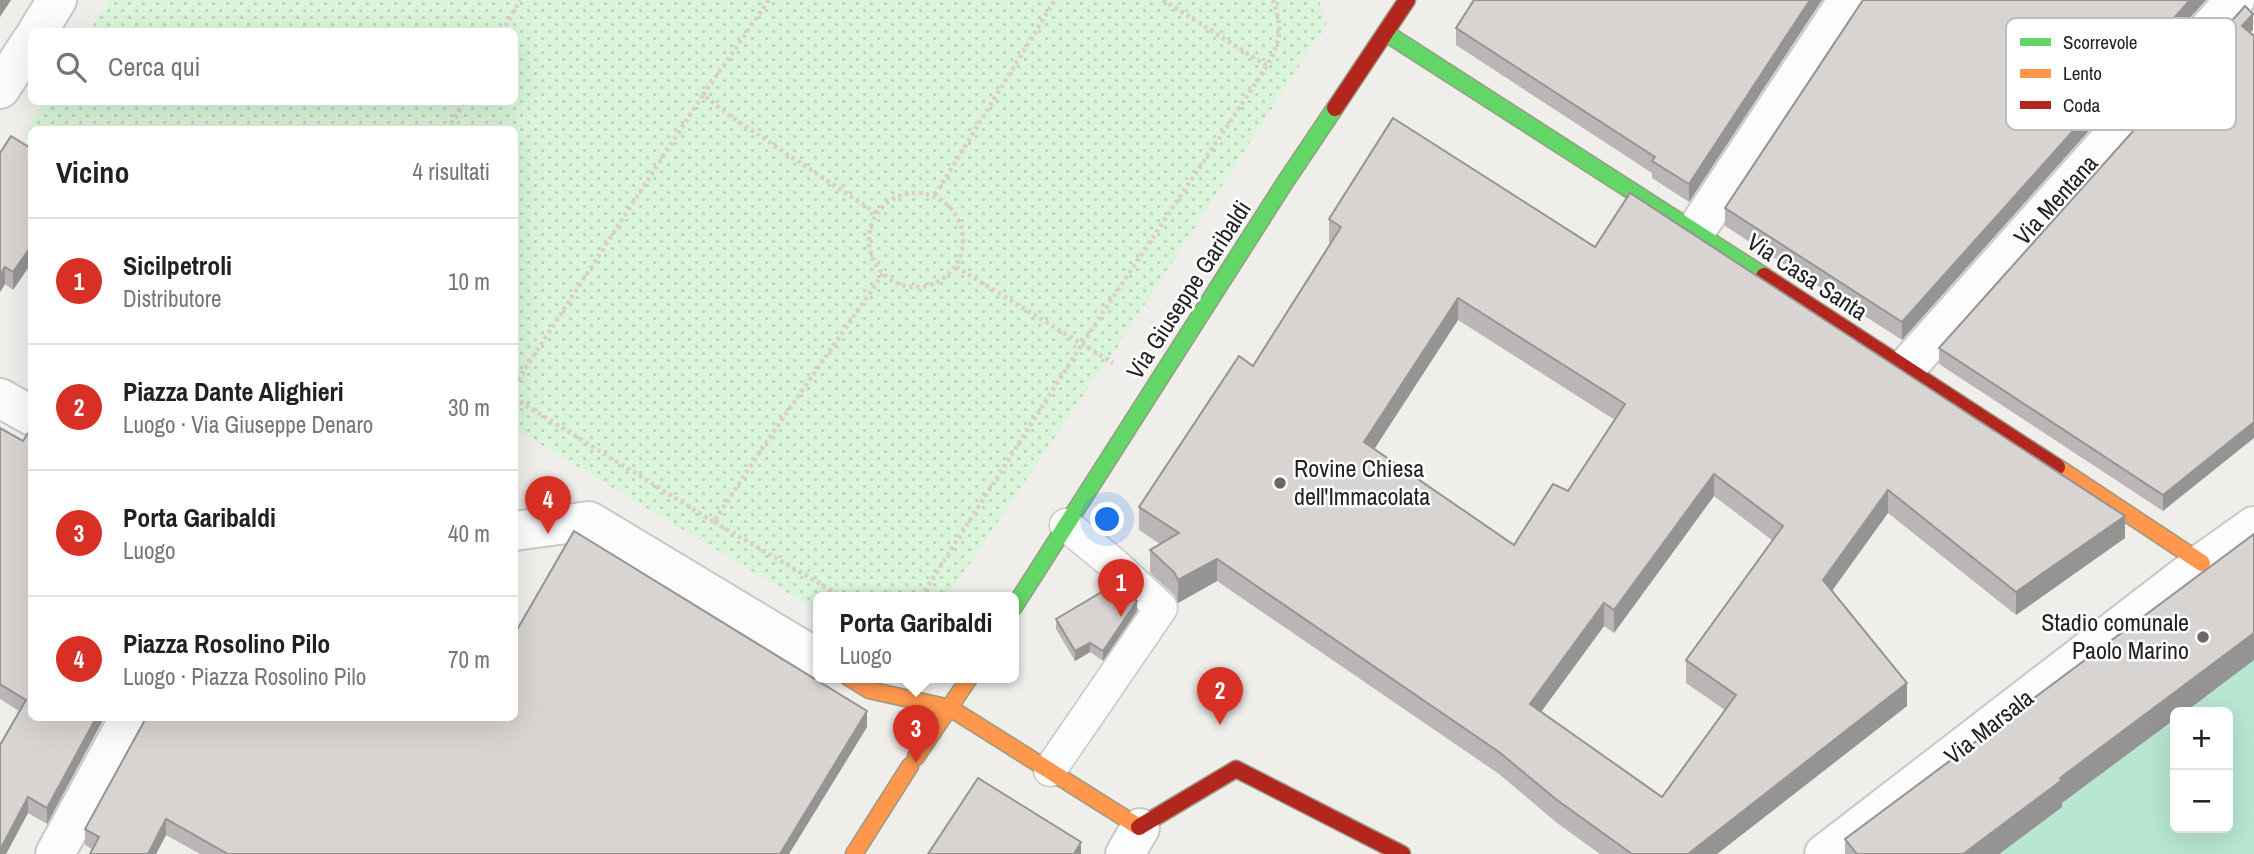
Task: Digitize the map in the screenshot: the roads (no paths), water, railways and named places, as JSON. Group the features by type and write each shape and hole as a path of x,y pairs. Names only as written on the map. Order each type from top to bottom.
{"street":[{"path":"40,28 57,0"},
{"name":"Via Giuseppe Garibaldi","path":"1019,599 1284,184 1407,0"},
{"path":"1695,232 1848,0"},
{"name":"Via Mentana","path":"2219,18 2235,0"},
{"name":"Via Casa Santa","path":"1386,33 1906,368 2202,563"},
{"path":"0,89 28,46"},
{"name":"Via Mentana","path":"1906,368 2119,130"},
{"path":"0,398 28,414"},
{"path":"518,530 589,521 813,656"},
{"name":"Via Marsala","path":"1824,854 2202,563 2254,526"},
{"path":"858,683 869,690 950,708 1050,770 1133,841 1236,769 1402,854"},
{"path":"854,854 966,683"},
{"path":"55,854 128,721"}],"lane":[{"path":"1050,770 1161,608 1115,565 1066,525"}],"place":[{"name":"Rovine Chiesa dell'Immacolata","path":"1280,483"},
{"name":"Piazza Rosolino Pilo","path":"548,534"},
{"name":"Sicilpetroli","path":"1121,617"},
{"name":"Stadio comunale Paolo Marino","path":"2203,637"},
{"name":"Piazza Dante Alighieri","path":"1220,725"},
{"name":"Porta Garibaldi","path":"916,763"}]}
